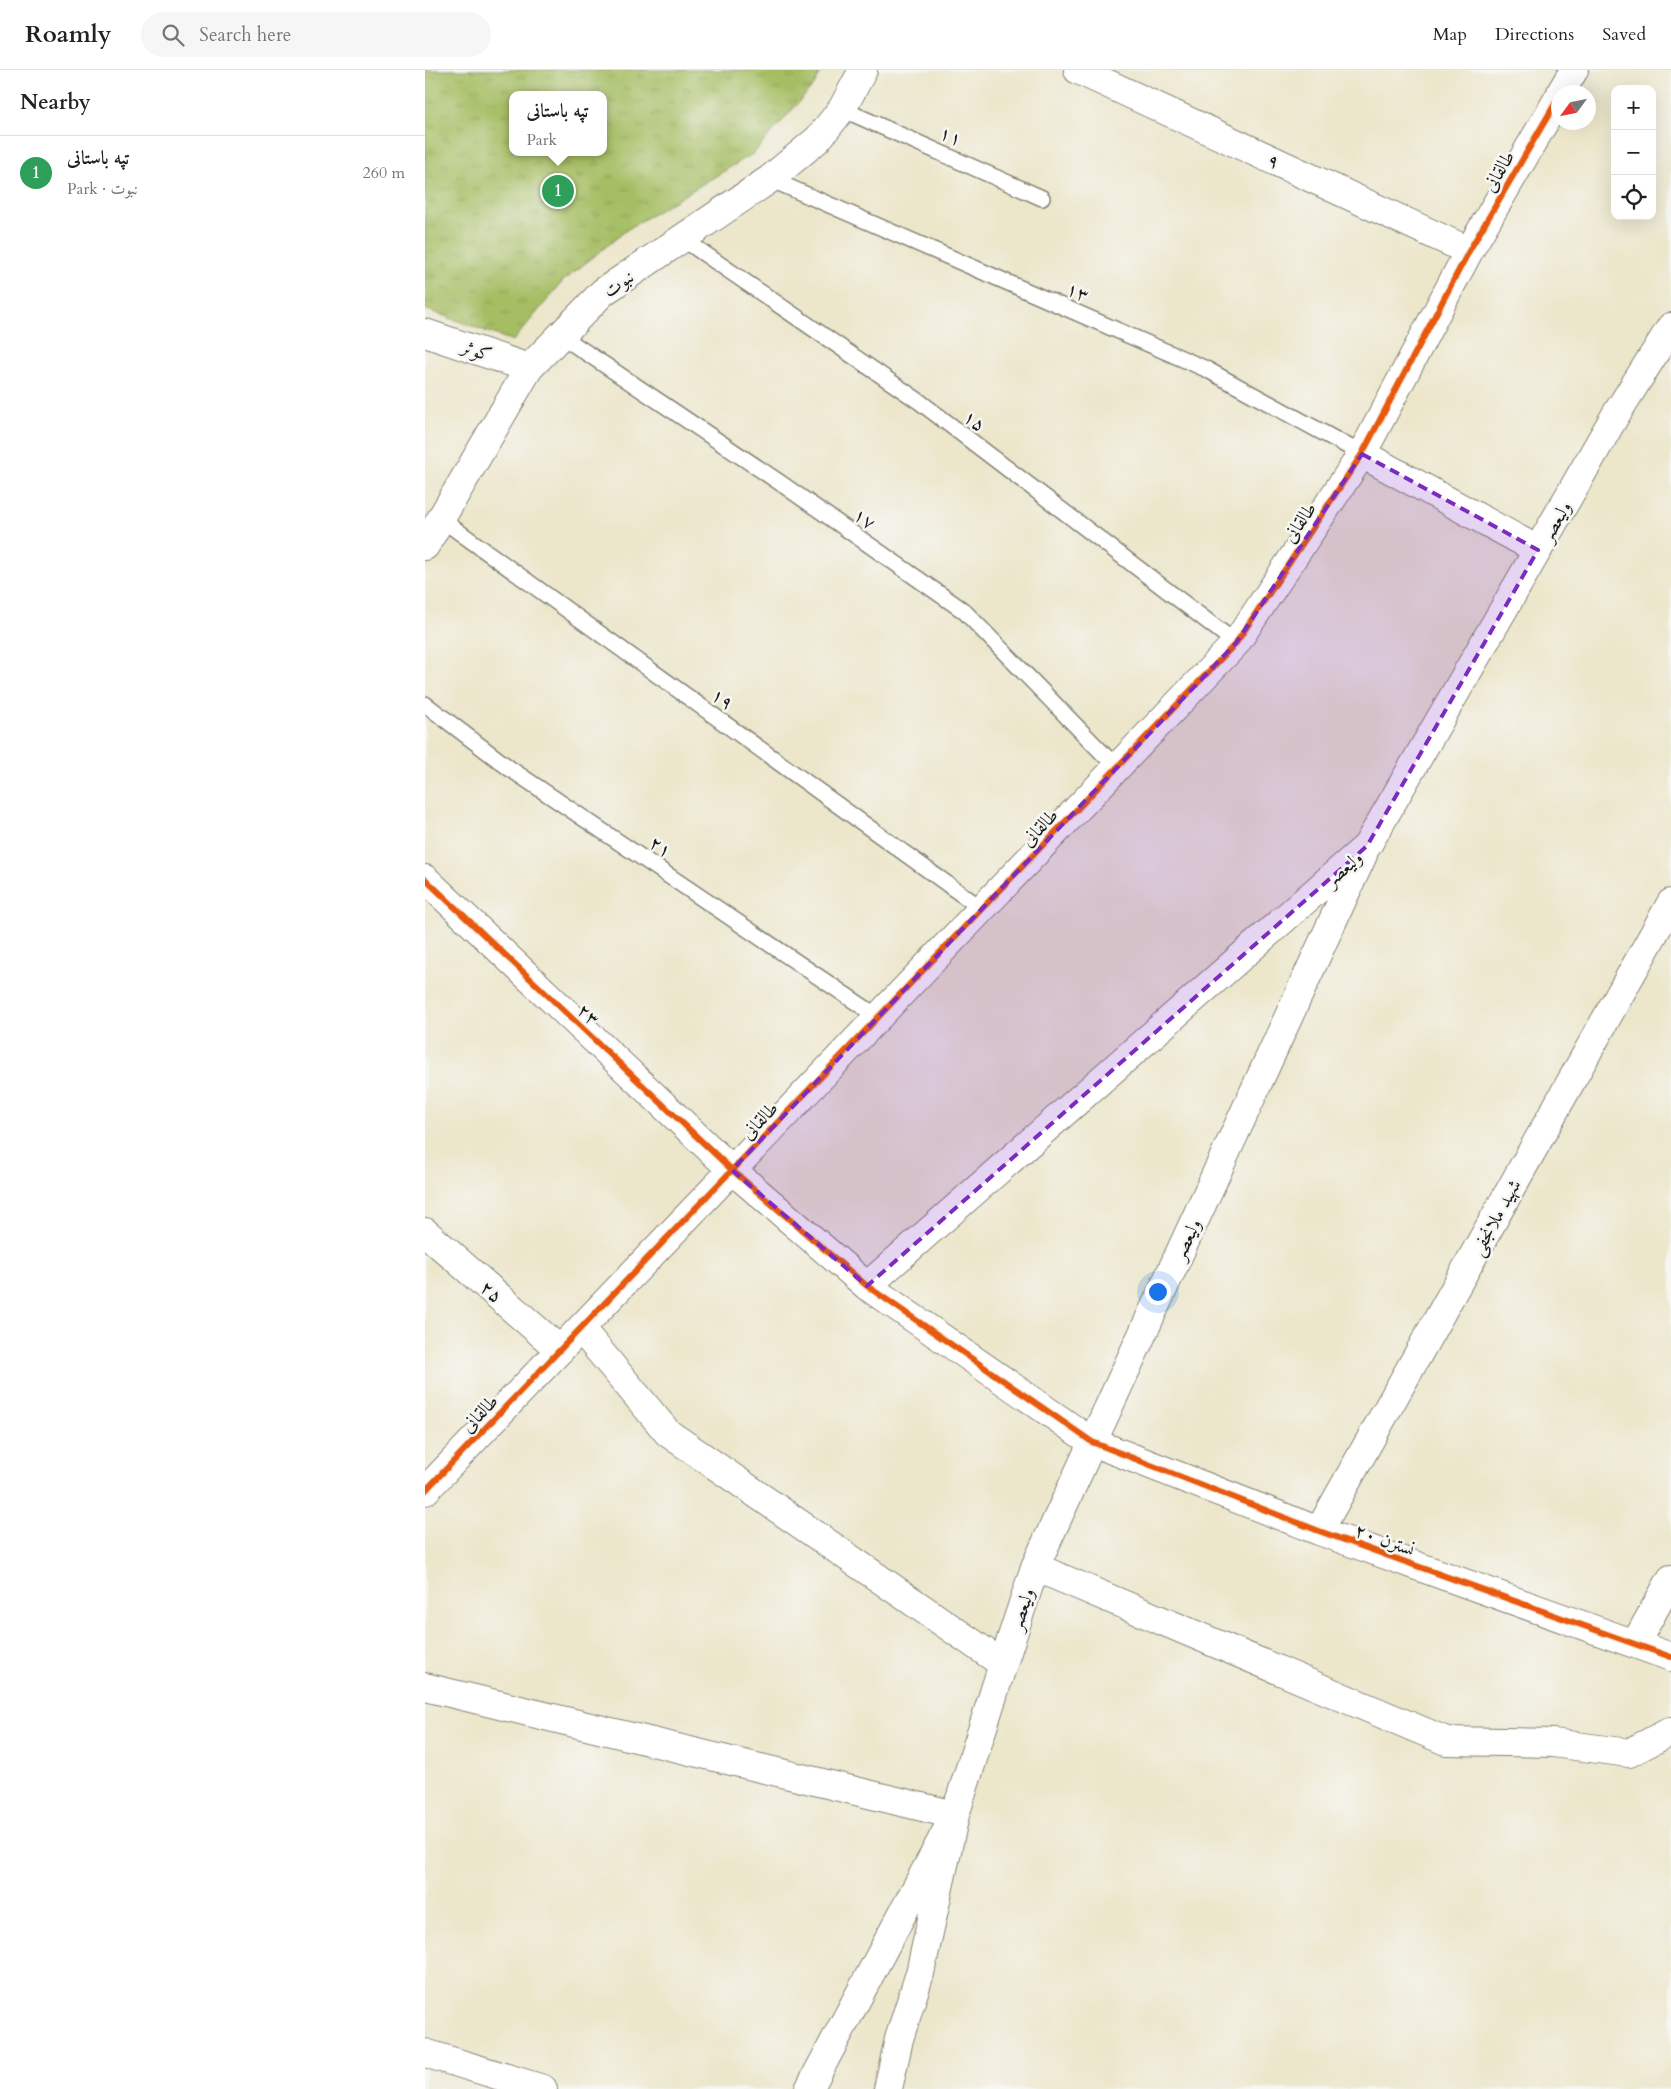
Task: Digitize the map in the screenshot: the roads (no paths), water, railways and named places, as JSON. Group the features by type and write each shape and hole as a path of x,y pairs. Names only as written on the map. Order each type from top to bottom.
{"street":[{"name":"نبوت","path":"425,546 529,368 603,292 771,178 818,139 843,109 863,70"},
{"name":"۹","path":"1078,70 1469,251"},
{"path":"1565,85 1574,70"},
{"name":"طالقانی","path":"425,1491 1236,643 1362,454 1469,251 1551,111"},
{"name":"ولیعصر","path":"955,1816 1035,1567 1367,846 1615,416 1671,327"},
{"name":"کوثر","path":"425,333 529,368"},
{"path":"1362,454 1538,550"},
{"name":"ولیعصر","path":"867,1286 1367,846"},
{"name":"۲۳","path":"425,879 732,1170 867,1286"},
{"name":"شهید ملانجفی","path":"1319,1531 1667,917"},
{"name":"۲۵","path":"425,1232 560,1350"},
{"name":"نسترن ۲۰","path":"867,1286 1092,1442 1319,1531 1671,1657"},
{"path":"581,1329 668,1433 1003,1664"},
{"path":"1035,1567 1446,1741 1553,1743 1629,1753 1671,1731"},
{"path":"1635,1644 1671,1579"},
{"path":"425,1687 955,1816"},
{"path":"809,2089 955,1816"},
{"path":"888,2089 899,2039 920,1973 955,1816"},
{"path":"425,2053 543,2089"}],"lane":[{"name":"۱۱","path":"843,109 1043,198"},
{"name":"۱۳","path":"771,178 1206,369 1362,454"},
{"name":"۱۵","path":"683,239 920,402 1236,643"},
{"name":"۱۷","path":"560,335 779,482 964,611 1117,768"},
{"name":"۱۹","path":"441,519 982,909"},
{"name":"۲۱","path":"425,704 509,768 878,1017"}],"place":[{"name":"تپه باستانی","path":"558,191"}]}
